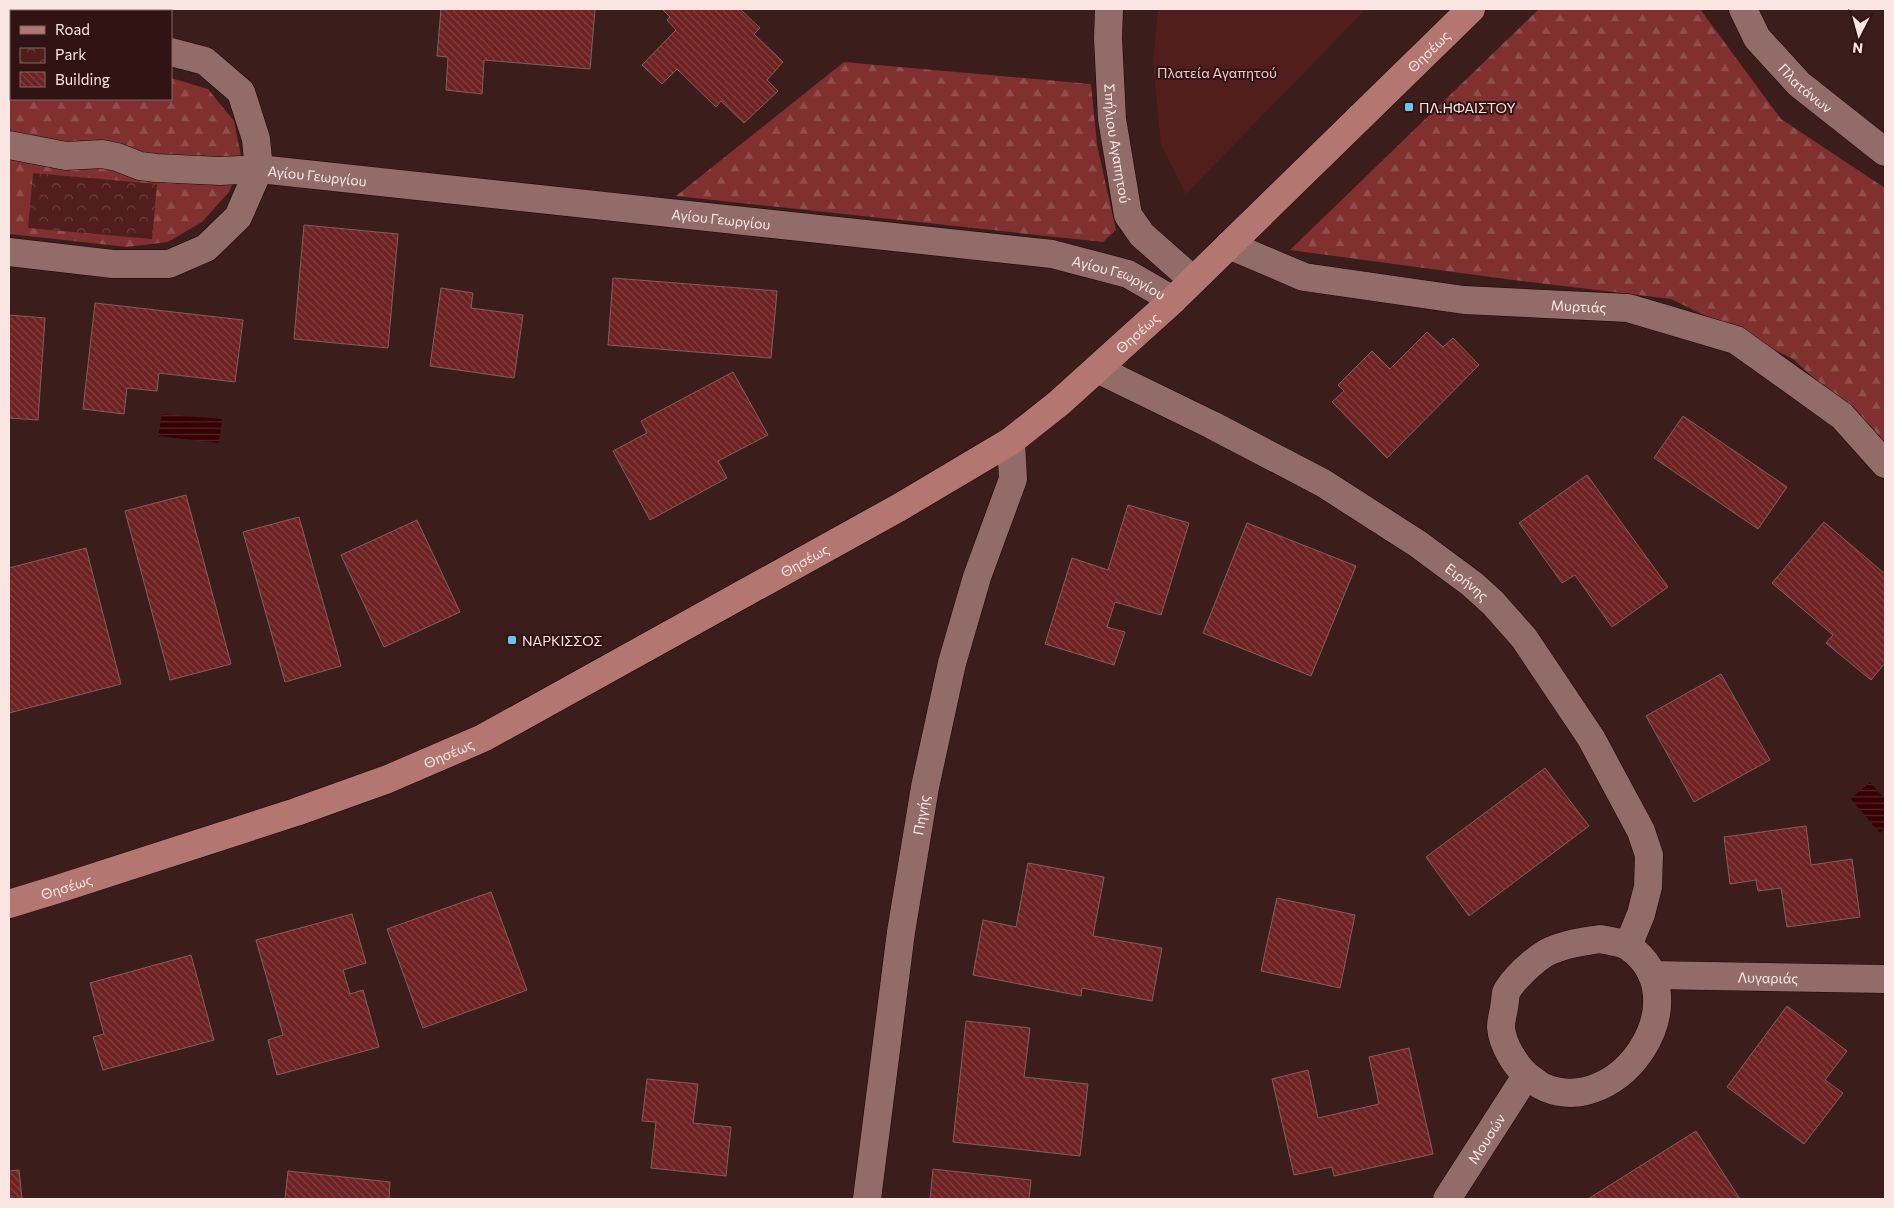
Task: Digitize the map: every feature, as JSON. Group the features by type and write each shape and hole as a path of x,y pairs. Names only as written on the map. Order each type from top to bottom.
{"main road":[{"name":"Θησέως","path":"9,904 296,812 388,779 483,738 900,507 1011,441 1097,370 1173,300 1471,9"}],"street":[{"name":"Σπήλιου Αγαπητού","path":"1109,9 1108,38 1112,120 1128,216 1142,235 1193,280"},
{"name":"Πλατάνων","path":"1743,9 1757,38 1800,84 1885,152"},
{"name":"Αγίου Γεωργίου","path":"9,252 113,264 169,264 206,248 238,217 259,169 256,139 242,92 205,61 172,52"},
{"path":"9,145 42,153 66,156 102,154 117,157 140,166 156,168 220,171 259,169"},
{"name":"Αγίου Γεωργίου","path":"259,169 1052,254 1128,274 1173,300"},
{"name":"Μυρτιάς","path":"1229,244 1304,277 1464,300 1628,308 1736,340 1842,416 1885,464"},
{"name":"Ειρήνης","path":"1097,370 1212,425 1323,483 1418,544 1472,584 1493,603 1524,638 1591,738 1641,831 1649,855 1648,887 1641,914 1628,946"},
{"name":"Πηγής","path":"867,1199 901,932 925,787 952,663 977,577 1013,479 1011,441"},
{"path":"1600,939 1628,946 1643,959 1652,975 1657,991 1657,1015 1651,1033 1646,1044 1626,1070 1605,1084 1591,1090 1574,1092 1546,1088 1526,1076 1509,1054 1501,1027 1506,993 1523,972 1545,954 1572,943 1600,939"},
{"name":"Λυγαριάς","path":"1652,975 1885,978"},
{"name":"Μουσών","path":"1447,1199 1526,1076"}],"green space":[{"name":"Πλατεία Αγαπητού","path":"1158,9 1366,9 1186,194 1161,145 1153,63"},
{"path":"1539,9 1700,9 1781,119 1885,188 1885,444 1793,359 1671,299 1290,250"},
{"path":"9,59 10,100 172,100 172,78 208,89 234,121 242,161 229,192 202,222 168,242 127,247 9,234"},
{"path":"844,62 1091,84 1097,145 1116,230 1103,242 676,196"},
{"path":"33,173 157,184 152,239 28,228"}],"shaded area":[{"path":"162,414 222,419 219,443 158,436"},
{"path":"1870,782 1885,799 1885,828 1880,833 1851,799"}],"building":[{"path":"441,9 595,9 590,69 484,60 482,94 446,90 448,57 437,56"},
{"path":"662,9 740,9 760,28 754,34 783,62 767,80 778,91 744,123 721,101 716,107 677,69 662,84 642,65 676,30 667,20 670,17"},
{"path":"304,225 398,234 388,348 294,339"},
{"path":"613,278 777,291 771,358 608,345"},
{"path":"441,288 473,293 471,308 523,315 514,378 430,366"},
{"path":"95,303 243,320 235,382 159,373 157,391 127,388 124,414 83,409"},
{"path":"9,315 45,318 38,420 9,418"},
{"path":"1427,332 1443,347 1453,338 1479,365 1387,458 1332,402 1344,391 1338,385 1372,351 1390,369"},
{"path":"733,372 768,435 718,461 727,478 650,520 613,451 647,433 641,421"},
{"path":"1683,416 1787,487 1758,529 1654,458"},
{"path":"1587,475 1668,587 1612,627 1575,575 1562,583 1519,523"},
{"path":"186,495 231,664 170,680 125,511"},
{"path":"1128,505 1189,523 1161,615 1115,602 1107,627 1125,632 1114,665 1045,644 1072,558 1108,570"},
{"path":"299,517 341,666 285,682 243,532"},
{"path":"417,520 460,612 384,647 341,555"},
{"path":"1824,522 1885,574 1885,663 1871,680 1826,643 1833,635 1772,583"},
{"path":"1247,523 1356,566 1311,676 1203,633"},
{"path":"86,548 121,684 9,713 9,568"},
{"path":"1721,674 1770,760 1694,802 1646,716"},
{"path":"1545,768 1589,826 1469,916 1426,857"},
{"path":"1806,826 1811,865 1852,859 1860,917 1787,927 1781,888 1758,891 1756,880 1730,884 1724,837"},
{"path":"1028,863 1104,877 1093,936 1162,948 1152,1001 1082,988 1081,996 973,975 983,920 1016,927"},
{"path":"491,892 527,990 423,1028 387,929"},
{"path":"1277,898 1355,915 1340,988 1261,971"},
{"path":"352,914 366,963 343,970 350,994 363,990 379,1047 277,1075 268,1040 283,1035 256,940"},
{"path":"191,955 214,1040 103,1070 93,1037 104,1034 90,983"},
{"path":"1787,1006 1847,1051 1825,1080 1843,1093 1804,1144 1727,1087"},
{"path":"966,1021 1030,1028 1024,1077 1088,1084 1080,1156 953,1142"},
{"path":"1409,1048 1433,1154 1334,1176 1332,1167 1294,1175 1272,1079 1308,1070 1318,1118 1379,1104 1369,1057"},
{"path":"647,1079 698,1084 693,1123 731,1127 726,1176 651,1168 656,1122 642,1121"},
{"path":"1696,1131 1740,1199 1588,1199"},
{"path":"933,1169 1031,1180 1029,1199 930,1199"},
{"path":"19,1170 22,1199 9,1199 9,1171"},
{"path":"288,1171 390,1182 389,1199 285,1199"}],"place":[{"name":"ΠΛ.ΗΦΑΙΣΤΟΥ","path":"1409,107"},
{"name":"ΝΑΡΚΙΣΣΟΣ","path":"512,640"}]}
